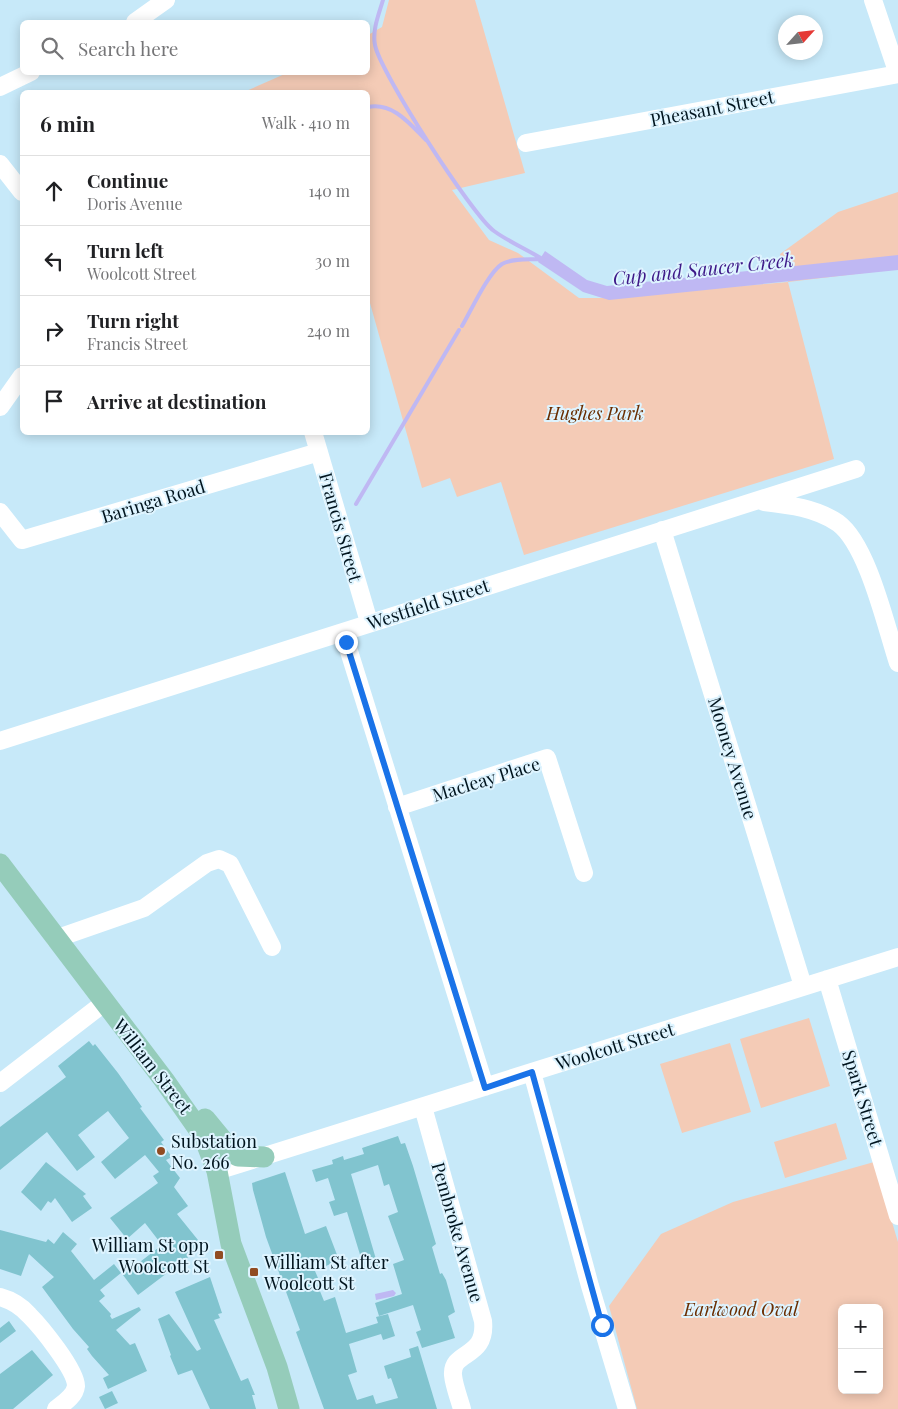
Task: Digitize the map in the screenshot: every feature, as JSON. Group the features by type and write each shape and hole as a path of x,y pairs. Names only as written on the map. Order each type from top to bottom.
{"main road":[{"name":"William Street","path":"0,864 199,1128 216,1171 231,1244 277,1367 290,1409"},
{"path":"164,1080 180,1087 233,1153 238,1156 264,1157"}],"street":[{"path":"138,20 166,0"},
{"path":"873,0 898,74"},
{"name":"Pheasant Street","path":"526,143 898,74"},
{"path":"0,86 24,75"},
{"path":"0,164 20,189"},
{"path":"0,407 20,379"},
{"name":"Francis Street","path":"314,435 369,622"},
{"name":"Baringa Road","path":"0,512 22,540 319,452"},
{"name":"Westfield Street","path":"0,740 343,632 369,622 761,501 856,469"},
{"path":"761,501 805,508 839,523 862,554 898,663"},
{"name":"Mooney Avenue","path":"662,530 803,986"},
{"path":"343,632 485,1088"},
{"name":"Macleay Place","path":"397,807 547,758 584,873"},
{"path":"55,939 144,908 212,859 219,859 230,864 272,947"},
{"name":"Woolcott Street","path":"216,1171 898,957"},
{"name":"Spark Street","path":"827,979 898,1216"},
{"path":"0,1083 104,1003"},
{"path":"532,1072 590,1286 626,1409"},
{"name":"Pembroke Avenue","path":"423,1107 483,1321 484,1335 479,1345 460,1358 453,1374 462,1409"},
{"path":"0,1297 18,1306 30,1316 61,1355 73,1375 76,1386 71,1397 56,1409"}],"green space":[{"name":"Hughes Park","path":"389,0 475,0 525,173 452,190 489,240 518,253 579,298 604,298 788,282 834,459 524,555 501,482 457,497 450,478 422,488 370,303 370,90 249,90 282,75 370,75 370,34 382,27"},
{"path":"898,192 898,269 788,282 780,254 838,212"},
{"path":"809,1018 830,1086 761,1108 740,1039"},
{"path":"730,1043 751,1112 682,1133 660,1064"},
{"path":"836,1123 847,1159 785,1178 774,1142"},
{"name":"Earlwood Oval","path":"874,1162 898,1242 898,1409 637,1409 609,1306 661,1234 733,1202"}],"shaded area":[{"path":"545,251 587,280 607,286 898,255 898,270 609,300 583,292 538,262"},
{"path":"393,1290 396,1293 394,1296 376,1300 375,1294"}],"building":[{"path":"89,1041 93,1046 95,1044 118,1073 142,1107 140,1108 164,1140 161,1142 172,1157 166,1160 180,1178 174,1187 188,1206 177,1214 198,1240 195,1243 199,1249 138,1295 123,1275 162,1245 145,1223 127,1239 110,1218 158,1183 153,1176 159,1172 145,1155 115,1179 101,1162 129,1138 108,1111 78,1135 95,1157 77,1171 47,1132 0,1170 0,1127 66,1077 58,1066"},
{"path":"398,1136 401,1144 405,1143 413,1166 436,1244 432,1247 440,1274 442,1273 446,1280 455,1312 448,1316 455,1338 422,1348 416,1332 421,1330 413,1305 379,1316 375,1303 402,1294 393,1264 404,1260 388,1216 398,1212 389,1184 384,1186 378,1165 351,1174 378,1266 365,1271 347,1212 334,1216 329,1202 335,1200 328,1178 316,1182 312,1170 333,1164 332,1160 343,1156 344,1160 364,1154 362,1148"},
{"path":"46,1162 86,1194 83,1196 92,1208 72,1222 55,1198 51,1203 48,1201 41,1211 21,1192"},
{"path":"285,1172 305,1234 326,1226 339,1260 315,1271 318,1278 315,1279 324,1301 335,1297 346,1333 378,1323 376,1317 388,1314 395,1336 383,1340 381,1334 349,1344 357,1372 348,1375 357,1400 373,1395 376,1404 398,1398 391,1378 388,1379 384,1366 411,1357 409,1349 418,1346 437,1409 324,1409 296,1332 300,1330 266,1237 253,1190 252,1183"},
{"path":"0,1230 46,1242 48,1239 54,1244 63,1232 77,1244 71,1251 94,1280 114,1264 121,1273 100,1290 105,1296 99,1301 111,1314 112,1319 139,1307 141,1310 116,1330 130,1345 135,1343 147,1371 108,1389 103,1378 109,1375 92,1356 87,1349 89,1347 42,1287 54,1277 29,1254 21,1276 0,1269"},
{"path":"210,1277 222,1313 218,1314 220,1318 214,1320 241,1381 248,1378 255,1395 252,1395 256,1409 210,1409 192,1370 178,1375 170,1356 158,1319 169,1314 197,1351 201,1349 175,1292"},
{"path":"9,1321 16,1331 0,1343 0,1328"},
{"path":"32,1350 53,1375 13,1409 0,1409 0,1374"},
{"path":"112,1391 118,1403 105,1409 99,1397"}],"waterway":[{"name":"Cup and Saucer Creek","path":"383,0 375,28 375,45 393,83 428,142 483,220 500,235 544,260"},
{"path":"370,107 377,106 393,111 407,121 426,140"},
{"path":"462,326 491,275 502,264 516,260 541,259"},
{"path":"356,504 459,330"}],"place":[{"name":"Substation No. 266","path":"161,1151"},
{"name":"William St opp Woolcott St","path":"219,1255"},
{"name":"William St after Woolcott St","path":"254,1272"}],"route":[{"path":"346,642 485,1088 532,1072 602,1325"}]}
